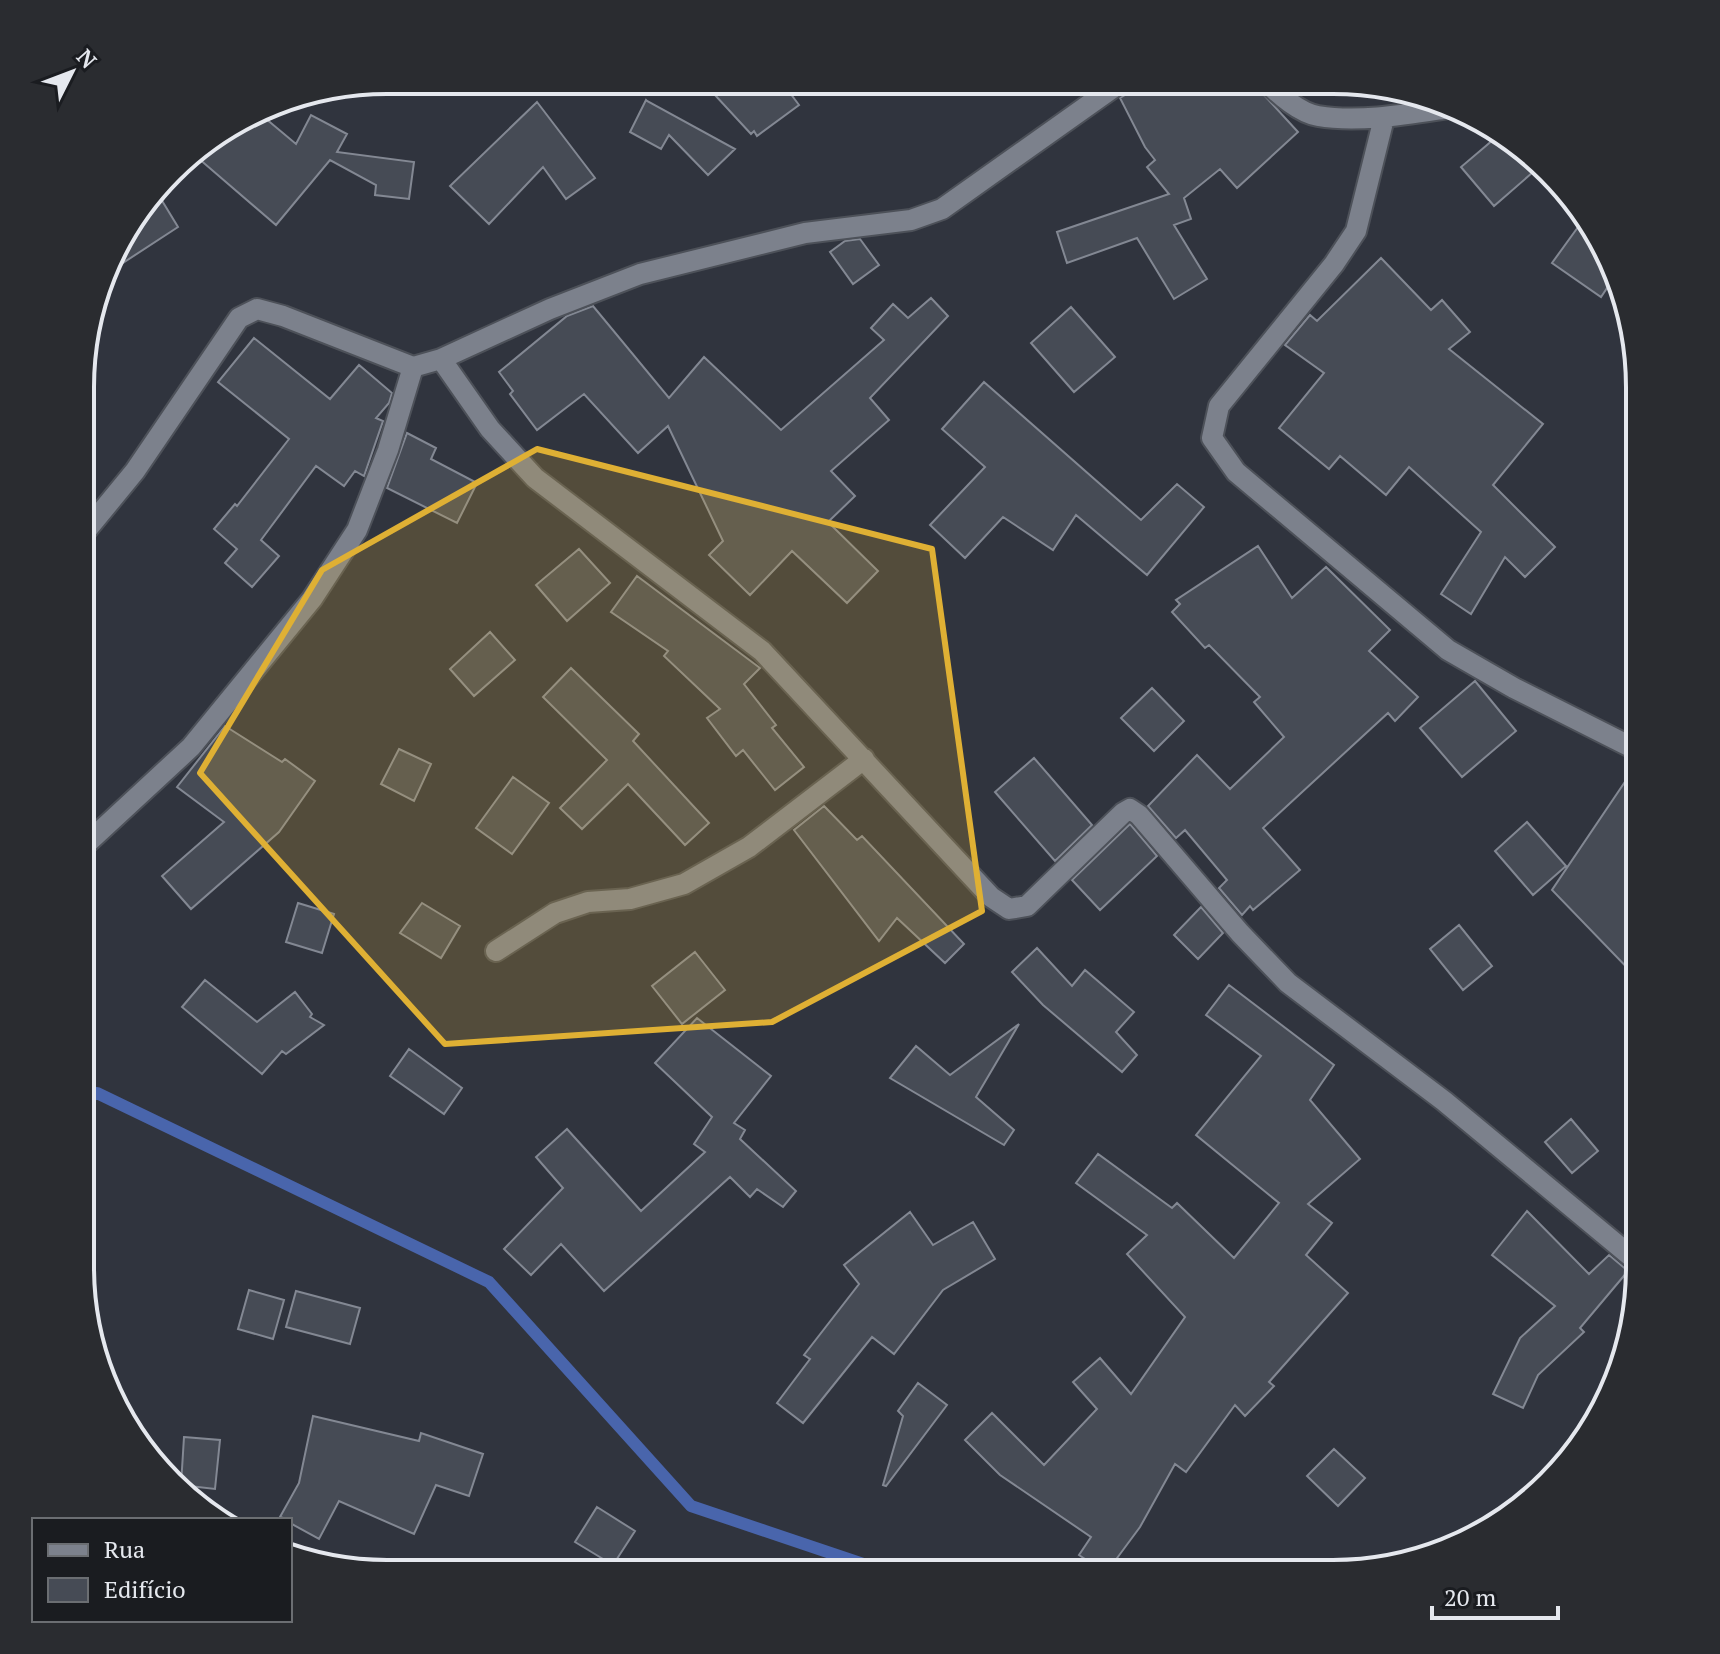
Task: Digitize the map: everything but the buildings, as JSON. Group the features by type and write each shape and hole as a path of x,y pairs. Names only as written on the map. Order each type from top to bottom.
{"street":[{"path":"94,521 135,471 239,318 257,309 283,316 413,367 441,359 550,309 640,274 805,233 911,220 942,209 1104,94"},
{"path":"1277,94 1316,116 1384,118 1430,111"},
{"path":"1384,118 1356,231 1334,264 1219,406 1212,438 1236,472 1448,650 1514,688 1626,744"},
{"path":"441,359 490,429 535,478 762,651 991,897 1009,909 1027,906 1130,809 1139,815 1240,933 1288,983 1444,1101 1626,1252"},
{"path":"94,837 191,747 312,599 357,530 388,450 413,367"},
{"path":"496,951 555,913 588,902 630,899 684,884 749,847 864,759"}],"highlighted area":[{"path":"537,449 932,549 982,911 772,1022 445,1044 200,773 322,570"}],"waterway":[{"path":"94,1095 97,1093 489,1282 691,1506 851,1560"}]}
